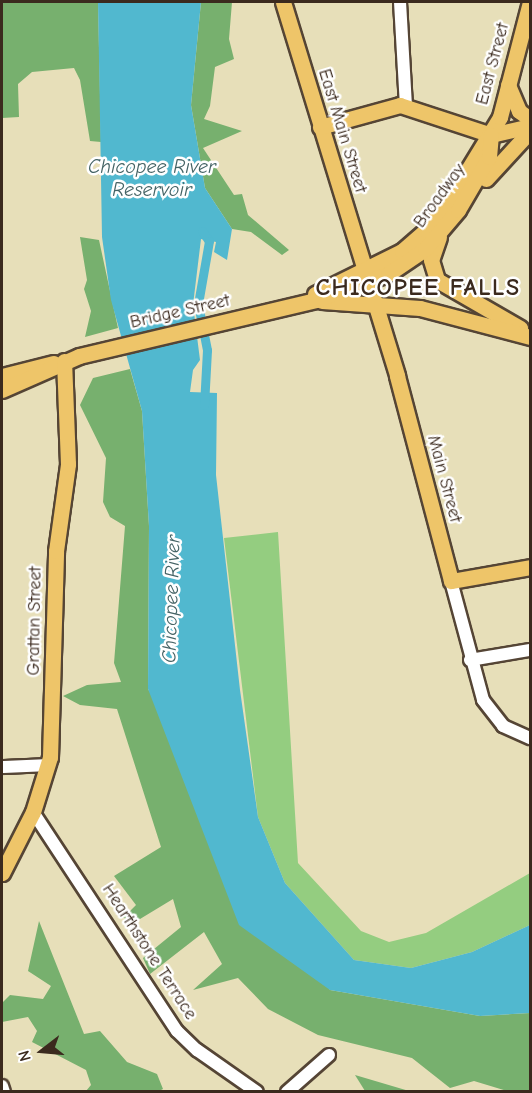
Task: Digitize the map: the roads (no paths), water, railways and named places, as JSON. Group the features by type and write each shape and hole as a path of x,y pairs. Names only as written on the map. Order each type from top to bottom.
{"main road":[{"name":"East Main Street","path":"284,2 365,277"},
{"name":"East Street","path":"490,135 508,85 530,2"},
{"path":"508,85 519,111 531,119"},
{"path":"320,127 378,110 406,106 490,135 531,126"},
{"path":"458,210 531,131"},
{"name":"Broadway","path":"365,277 407,262 440,234 458,210 489,157 490,135"},
{"name":"Broadway","path":"365,277 402,251 426,230 461,185 490,135"},
{"path":"440,234 432,260 437,279 531,335"},
{"name":"Bridge Street","path":"31,372 115,347 311,301 365,277"},
{"name":"Main Street","path":"365,277 451,581"},
{"path":"311,301 374,303 436,311 531,335"},
{"name":"Grattan Street","path":"2,873 33,812 49,765 56,551 69,453 64,361"},
{"path":"2,376 31,372"},
{"path":"2,390 31,372"},
{"path":"451,581 531,567"}],"street":[{"path":"400,2 406,106"},
{"name":"Main Street","path":"451,581 470,660 482,698 503,726 531,738"},
{"path":"470,660 531,650"},
{"path":"2,766 49,765"},
{"name":"Hearthstone Terrace","path":"33,812 177,1030 197,1050 257,1092"},
{"path":"287,1092 329,1055"},
{"path":"2,1086 4,1092"}],"water":[{"path":"98,2 201,2 191,105 205,188 232,229 227,260 214,252 216,242 201,239 193,305 200,360 193,370 190,392 217,393 216,475 240,690 258,817 285,883 354,960 411,968 472,952 530,925 530,1013 480,1016 330,990 239,925 148,689 149,526 142,411 111,300 102,237"}],"waterway":[{"path":"202,231 209,241 198,304 207,350 204,405"}],"district":[{"name":"CHICOPEE FALLS","path":"418,288"}],"water label":[{"name":"Chicopee River Reservoir","path":"152,178"},
{"name":"Chicopee River","path":"171,599"}]}
